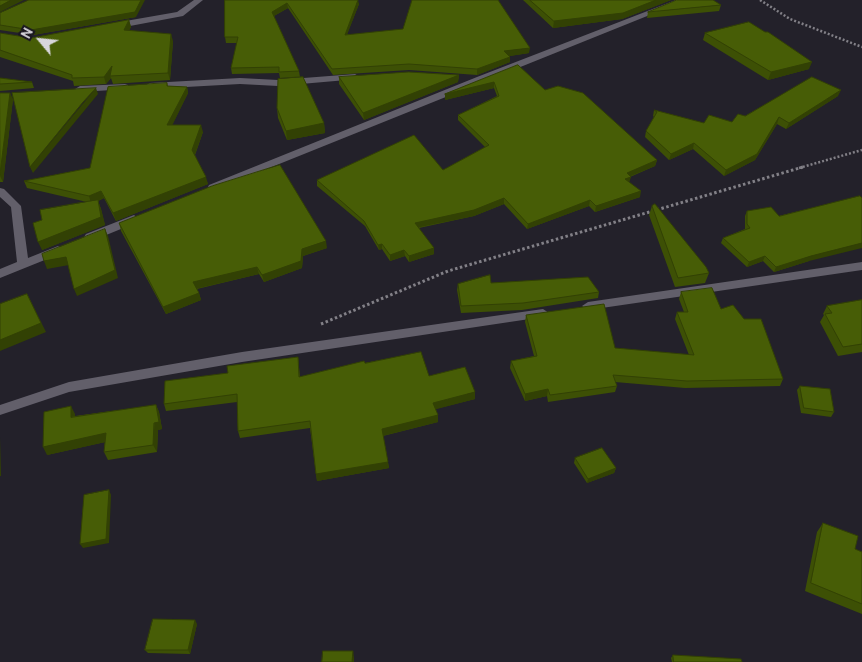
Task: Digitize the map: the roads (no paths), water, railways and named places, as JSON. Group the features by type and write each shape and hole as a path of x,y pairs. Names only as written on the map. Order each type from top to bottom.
{"street":[{"path":"102,28 180,14 199,0"},
{"path":"206,190 480,79 683,0"},
{"path":"68,90 240,81 278,83 364,77"},
{"path":"453,77 480,79"},
{"path":"0,191 16,206 23,264"},
{"path":"0,274 142,216"},
{"path":"577,308 862,266"},
{"path":"0,410 69,387 242,357 557,311"}]}
